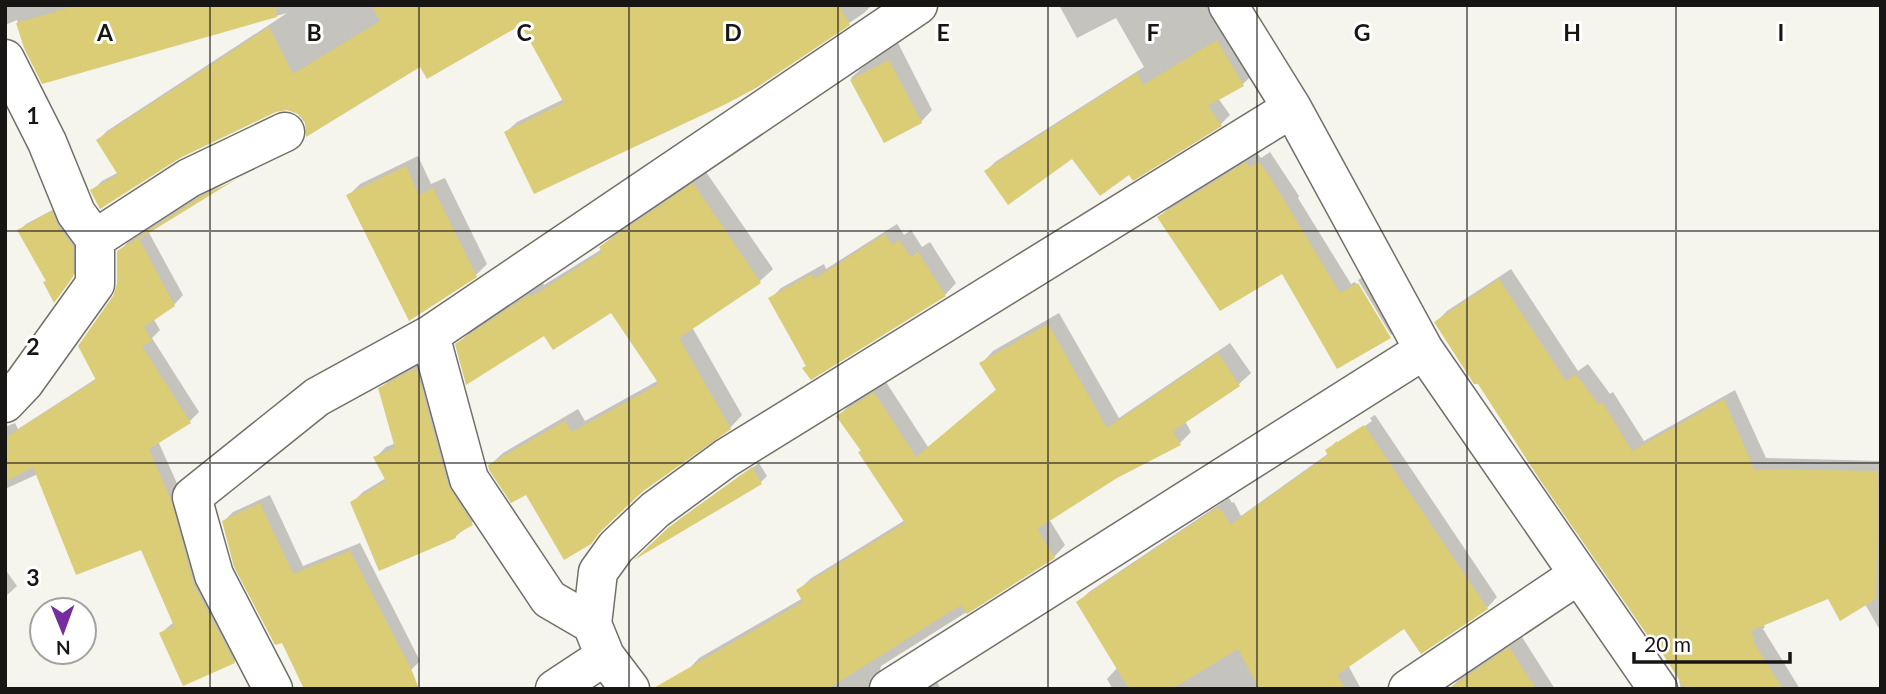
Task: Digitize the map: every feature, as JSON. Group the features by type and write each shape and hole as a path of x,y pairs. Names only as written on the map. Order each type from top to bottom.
{"street":[{"path":"273,689 214,575 191,497 317,397 430,335 918,5"},
{"path":"1228,5 1292,108 1424,350 1658,689"},
{"path":"5,58 47,142 76,213 95,239 95,284 24,383 5,403"},
{"path":"555,689 599,640 598,572 616,547 655,510 726,458 1292,108"},
{"path":"95,239 188,178 285,132"},
{"path":"430,335 469,479 549,600 599,640 630,689"},
{"path":"889,689 1424,350"},
{"path":"1408,689 1578,575"}],"building":[{"path":"79,5 275,5 277,17 42,84 24,48 16,23"},
{"path":"371,5 839,5 850,25 756,88 534,194 504,132 564,103 521,25 427,79 420,67 306,137 305,123 298,114 287,110 276,112 180,158 100,209 90,190 118,175 96,140 269,27 293,74 380,21"},
{"path":"1217,40 1244,86 1208,106 1222,126 1133,181 1129,175 1100,196 1072,159 1008,205 984,171 1137,73 1143,85"},
{"path":"889,60 922,123 884,143 850,80"},
{"path":"1246,162 1249,167 1259,162 1269,175 1340,293 1358,283 1391,338 1337,369 1282,274 1220,311 1157,217"},
{"path":"406,166 419,195 433,188 477,277 409,321 346,195"},
{"path":"235,180 139,239 175,306 144,327 152,341 142,346 191,423 149,449 171,500 194,585 235,663 183,686 159,633 174,626 141,550 76,575 33,467 5,482 5,438 96,380 78,346 113,296 117,284 117,251 200,197"},
{"path":"693,183 761,283 679,338 731,429 642,492 591,544 564,560 526,495 511,503 488,465 565,421 572,432 659,384 611,313 553,350 544,336 466,385 455,344 530,294 531,297 602,252 599,247"},
{"path":"52,211 58,226 73,246 73,277 54,303 43,282 46,281 17,230"},
{"path":"885,234 892,245 899,240 911,257 918,252 946,296 811,380 802,368 806,366 768,298 812,274 814,279"},
{"path":"1499,279 1566,381 1576,374 1598,404 1602,402 1632,451 1724,399 1754,469 1878,471 1876,599 1840,621 1828,599 1750,631 1755,639 1753,641 1783,689 1685,689 1661,651 1659,652 1434,322"},
{"path":"1048,324 1107,428 1218,353 1240,386 1173,431 1181,445 1117,478 1037,529 1055,558 967,614 961,605 828,689 652,689 803,602 796,590 905,523 836,416 874,392 916,457 996,390 979,363"},
{"path":"416,368 448,485 473,525 455,535 456,538 379,571 350,502 386,481 373,457 395,448 378,388"},
{"path":"1364,425 1488,609 1421,654 1404,629 1337,675 1345,689 1259,689 1238,649 1172,689 1129,689 1076,602 1218,507 1230,525 1328,455 1325,450"},
{"path":"752,467 762,484 634,560 669,527"},
{"path":"260,503 293,574 350,551 419,689 304,689 282,643 275,645 234,567 222,521"},
{"path":"1509,647 1536,689 1448,689"}]}
